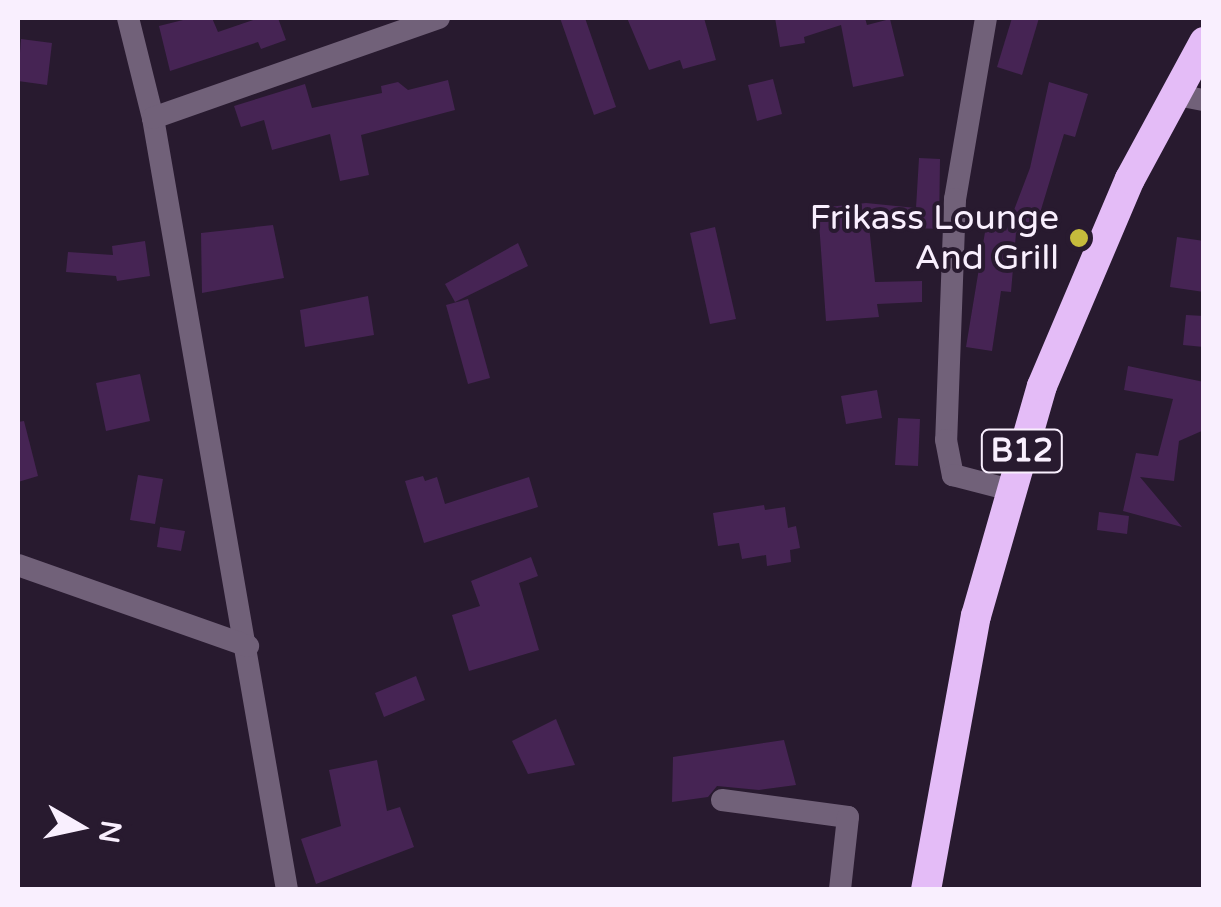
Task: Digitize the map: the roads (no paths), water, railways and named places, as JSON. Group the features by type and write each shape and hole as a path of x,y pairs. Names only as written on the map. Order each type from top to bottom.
{"highway":[{"name":"B12","path":"926,890 972,634 1042,386 1130,178 1172,94 1204,42"}],"street":[{"path":"128,18 152,118 248,646 287,890"},
{"path":"152,118 440,18"},
{"path":"986,18 955,200 946,440 953,475 1010,490"},
{"path":"1172,94 1204,100"},
{"path":"18,565 248,646"},
{"path":"722,800 848,817 840,890"}],"place":[{"name":"Frikass Lounge And Grill","path":"1079,238"}]}
